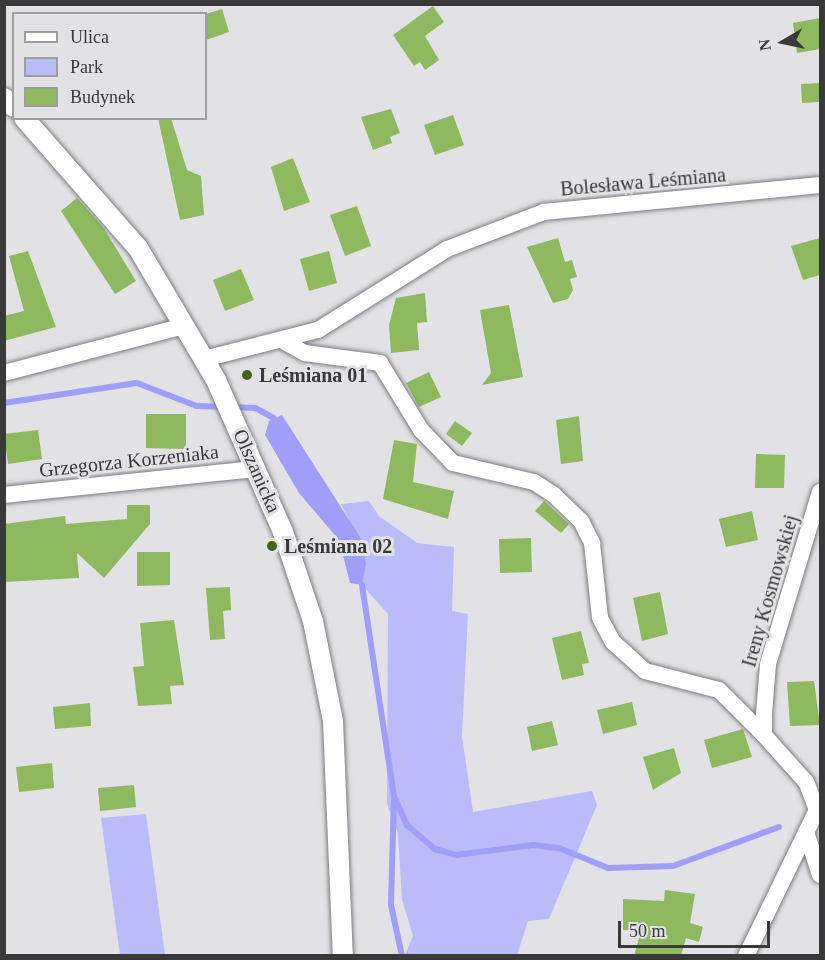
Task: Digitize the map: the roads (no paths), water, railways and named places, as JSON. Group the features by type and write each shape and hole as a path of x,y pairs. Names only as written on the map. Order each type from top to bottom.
{"street":[{"name":"Olszanicka","path":"26,120 114,214 185,326 220,389 283,532 324,669 338,771 343,956"},
{"name":"Bolesława Leśmiana","path":"204,359 285,342 318,330 447,249 544,212 820,185"},
{"path":"4,373 185,326"},
{"path":"285,342 304,352 362,358 387,368 421,430 453,463 534,482 581,521 595,558 600,618 614,642 645,671 719,690 806,782 817,810 746,956"},
{"name":"Grzegorza Korzeniaka","path":"4,495 257,469"},
{"name":"Ireny Kosmowskiej","path":"764,735 768,664 820,492"},
{"path":"806,832 820,874"}],"waterway":[{"path":"4,403 137,383 197,406 255,408 274,418"},
{"path":"362,585 394,796 391,905 402,956"},
{"path":"394,796 407,825 435,849 456,855 533,845 559,848 608,868 673,866 779,827"}],"place":[{"name":"Leśmiana 01","path":"247,375"},
{"name":"Leśmiana 02","path":"272,546"}]}
